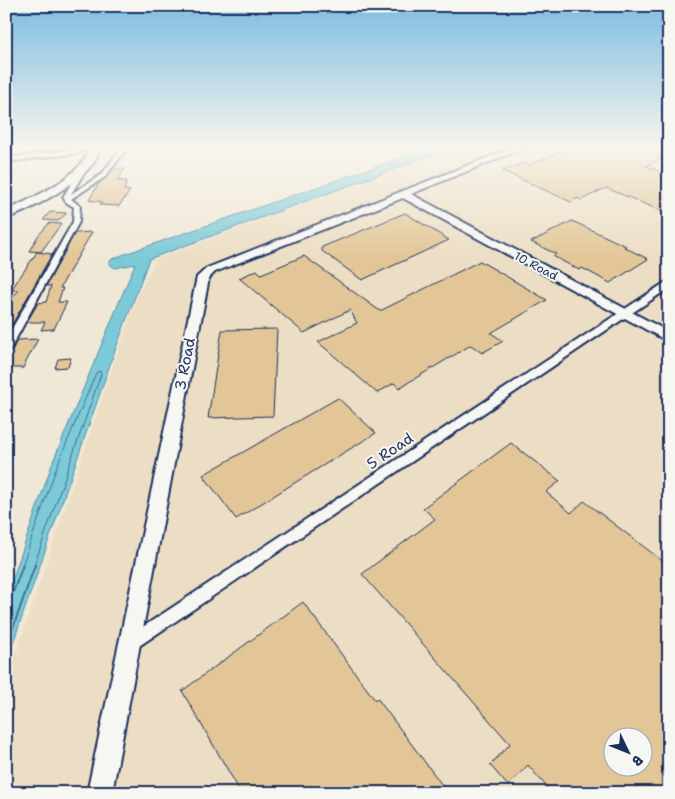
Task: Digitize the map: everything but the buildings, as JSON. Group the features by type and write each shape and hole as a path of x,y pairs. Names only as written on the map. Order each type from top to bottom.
{"main road":[{"path":"6,215 64,183"}],"street":[{"path":"6,348 76,222 77,206 68,201 66,197 74,183"},
{"path":"68,198 91,183"},
{"name":"3 Road","path":"99,793 204,277 217,268 430,183"},
{"name":"10 Road","path":"403,194 669,338"},
{"name":"5 Road","path":"129,644 669,284"}],"shaded area":[{"path":"359,183 669,183 669,793 6,793 6,683 137,295 157,259"}],"water":[{"path":"327,183 355,183 149,259 113,356 6,663 6,598 52,464 135,264 115,268 108,263 112,259"}]}
